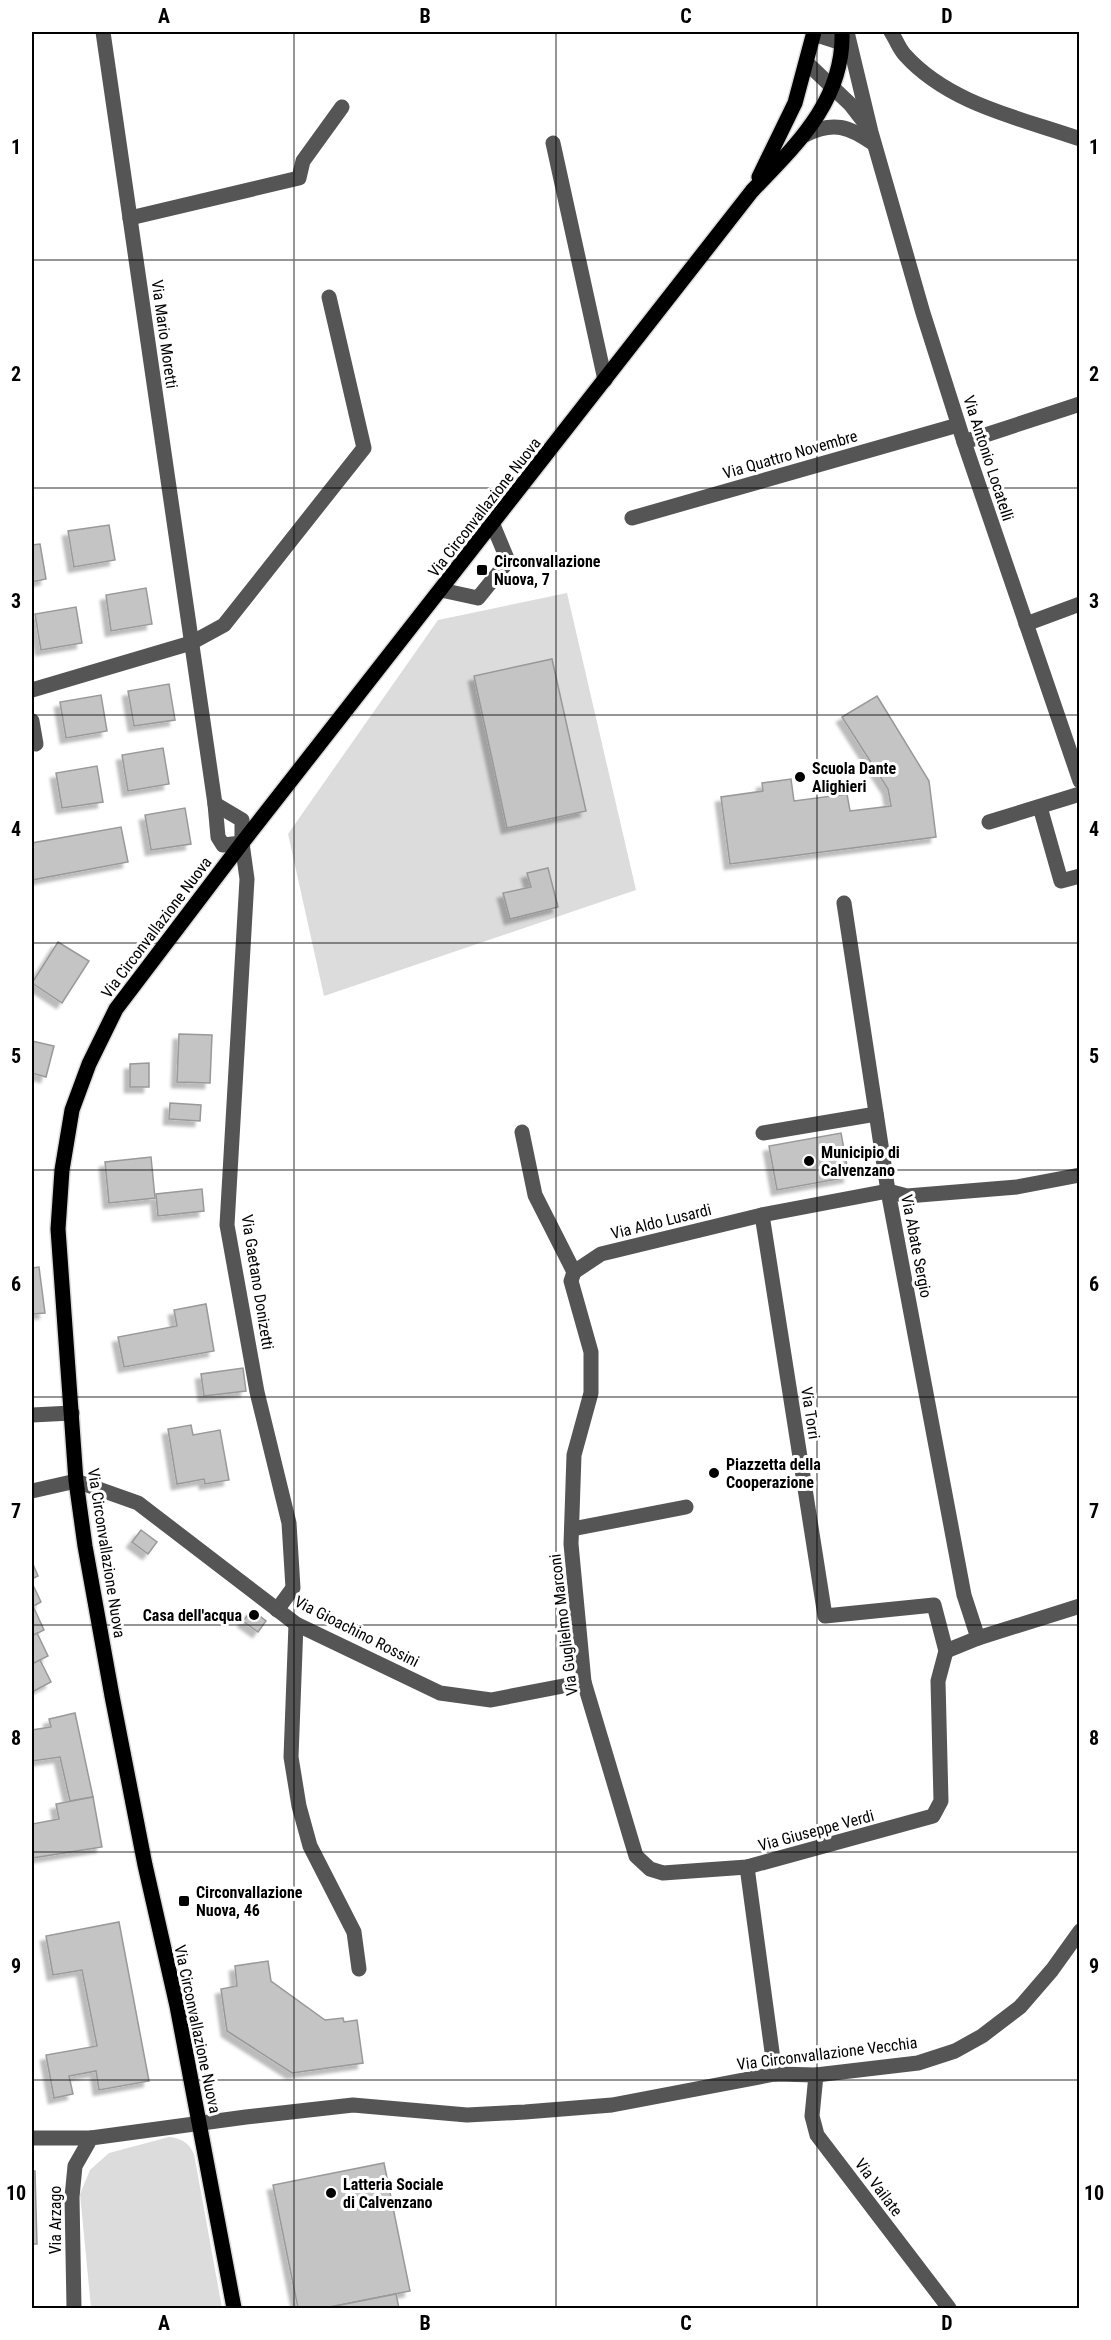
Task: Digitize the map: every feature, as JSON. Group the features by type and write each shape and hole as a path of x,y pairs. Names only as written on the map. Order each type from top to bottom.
{"main road":[{"path":"752,191 795,103 814,33"},
{"path":"752,191 805,135 820,113 836,74 843,35"},
{"name":"Via Circonvallazione Nuova","path":"234,2308 177,2006 145,1865 112,1696 85,1546 76,1481 58,1229 62,1170 72,1110 89,1064 116,1009 242,843 752,191"}],"street":[{"name":"Via Mario Moretti","path":"103,32 215,804"},
{"path":"891,32 904,55 964,99 1080,139"},
{"name":"Via Antonio Locatelli","path":"814,33 843,35 854,55 872,138 923,313 958,425 1080,781"},
{"name":"Via Antonio Locatelli","path":"807,63 850,104 872,138"},
{"path":"130,218 298,178 303,161 342,106"},
{"path":"805,135 818,129 842,128 853,129 872,138"},
{"path":"553,143 605,380"},
{"path":"32,690 190,643 224,625 364,448 329,297"},
{"path":"964,442 1080,404"},
{"name":"Via Quattro Novembre","path":"632,518 958,425"},
{"path":"441,590 478,598 508,561 493,525"},
{"path":"1026,624 1080,604"},
{"path":"32,722 36,744"},
{"path":"989,822 1080,794"},
{"path":"215,804 242,820 242,843"},
{"name":"Via Circonvallazione Nuova","path":"215,804 218,837 223,844 242,843"},
{"path":"1040,807 1061,881 1080,876"},
{"name":"Via Gaetano Donizetti","path":"242,843 247,879 227,1225 257,1392 289,1522 293,1588 278,1610"},
{"name":"Via Abate Sergio","path":"844,903 888,1191 964,1595 978,1638"},
{"path":"763,1133 876,1114"},
{"path":"522,1132 535,1195 574,1272"},
{"path":"888,1191 908,1196 1017,1187 1080,1175"},
{"name":"Via Aldo Lusardi","path":"574,1272 601,1254 762,1215 888,1191"},
{"name":"Via Torri","path":"762,1215 825,1616 934,1605 946,1651"},
{"name":"Via Guglielmo Marconi","path":"574,1272 571,1281 591,1352 591,1393 574,1455 571,1544 584,1682 636,1856 650,1869 663,1873 747,1867"},
{"path":"32,1415 72,1413"},
{"path":"32,1491 76,1481"},
{"name":"Via Gioachino Rossini","path":"76,1481 138,1503 296,1624 440,1693 491,1700 584,1682"},
{"path":"572,1529 686,1507"},
{"path":"946,1651 978,1638 1080,1606"},
{"path":"296,1624 291,1757 299,1806 310,1846 354,1932 359,1969"},
{"name":"Via Giuseppe Verdi","path":"775,2074 747,1867 933,1816 941,1801 938,1681 946,1651"},
{"name":"Via Circonvallazione Vecchia","path":"199,2123 353,2105 466,2115 525,2112 612,2104 775,2074 816,2075 918,2063 955,2051 982,2036 1020,2007 1052,1970 1080,1930"},
{"name":"Via Vailate","path":"816,2075 812,2116 817,2135 949,2308"},
{"path":"32,2139 91,2138 199,2123"},
{"name":"Via Arzago","path":"74,2308 72,2197 75,2166 91,2138"}],"shaded area":[{"path":"567,593 636,890 324,996 288,834 438,620"},
{"path":"169,2137 184,2142 194,2154 222,2308 91,2308 80,2194 90,2170 109,2153"}],"building":[{"path":"109,525 115,560 74,567 68,531"},
{"path":"40,544 46,579 32,582 32,545"},
{"path":"146,588 152,624 111,631 106,595"},
{"path":"76,607 82,643 41,650 35,614"},
{"path":"552,659 586,811 507,828 474,676"},
{"path":"169,684 175,720 134,726 128,691"},
{"path":"101,695 107,731 66,738 60,702"},
{"path":"877,696 929,781 936,837 730,864 721,797 763,791 762,783 791,779 794,801 847,794 850,811 891,806 888,789 842,717"},
{"path":"163,748 169,784 128,791 122,755"},
{"path":"97,766 103,802 62,808 56,773"},
{"path":"185,808 191,844 151,850 145,815"},
{"path":"121,827 128,862 32,880 32,843"},
{"path":"548,868 558,907 510,919 503,893 531,887 527,873"},
{"path":"58,942 89,961 62,1003 32,983"},
{"path":"179,1034 212,1035 210,1083 177,1082"},
{"path":"32,1041 54,1046 46,1077 32,1073"},
{"path":"149,1063 149,1087 130,1087 130,1064"},
{"path":"170,1103 201,1105 200,1121 169,1119"},
{"path":"841,1133 849,1177 777,1190 769,1146"},
{"path":"151,1157 155,1198 109,1203 105,1162"},
{"path":"202,1189 204,1211 158,1216 156,1194"},
{"path":"39,1267 45,1313 32,1314 32,1268"},
{"path":"206,1304 214,1351 124,1367 118,1337 177,1326 174,1310"},
{"path":"243,1368 246,1391 204,1396 201,1374"},
{"path":"191,1425 193,1435 220,1430 229,1480 205,1484 204,1479 177,1484 168,1429"},
{"path":"141,1530 157,1542 148,1554 132,1542"},
{"path":"32,1562 38,1576 32,1579"},
{"path":"32,1583 41,1602 32,1607"},
{"path":"32,1607 44,1630 32,1636"},
{"name":"Casa dell'acqua","path":"252,1610 266,1621 258,1632 243,1621"},
{"path":"37,1633 48,1656 32,1664 32,1636"},
{"path":"40,1660 51,1682 32,1692 32,1664"},
{"path":"75,1713 93,1797 70,1801 60,1757 32,1761 32,1730 51,1727 49,1719"},
{"path":"93,1797 102,1847 32,1858 32,1824 59,1819 56,1804"},
{"path":"119,1922 149,2081 99,2090 96,2071 69,2076 73,2094 54,2098 46,2055 97,2046 82,1970 53,1975 46,1936"},
{"path":"268,1961 271,1981 325,2020 343,2018 344,2022 357,2020 363,2063 292,2073 227,2031 221,1989 237,1986 235,1966"},
{"path":"384,2163 410,2291 325,2308 298,2308 273,2185"},
{"path":"32,2171 35,2171 37,2244 32,2244"},
{"path":"396,2294 399,2308 325,2308"}],"place":[{"name":"Circonvallazione Nuova, 7","path":"482,570"},
{"name":"Scuola Dante Alighieri","path":"800,777"},
{"name":"Municipio di Calvenzano","path":"809,1161"},
{"name":"Piazzetta della Cooperazione","path":"714,1473"},
{"name":"Casa dell'acqua","path":"254,1615"},
{"name":"Circonvallazione Nuova, 46","path":"184,1901"},
{"name":"Latteria Sociale di Calvenzano","path":"331,2193"}]}
